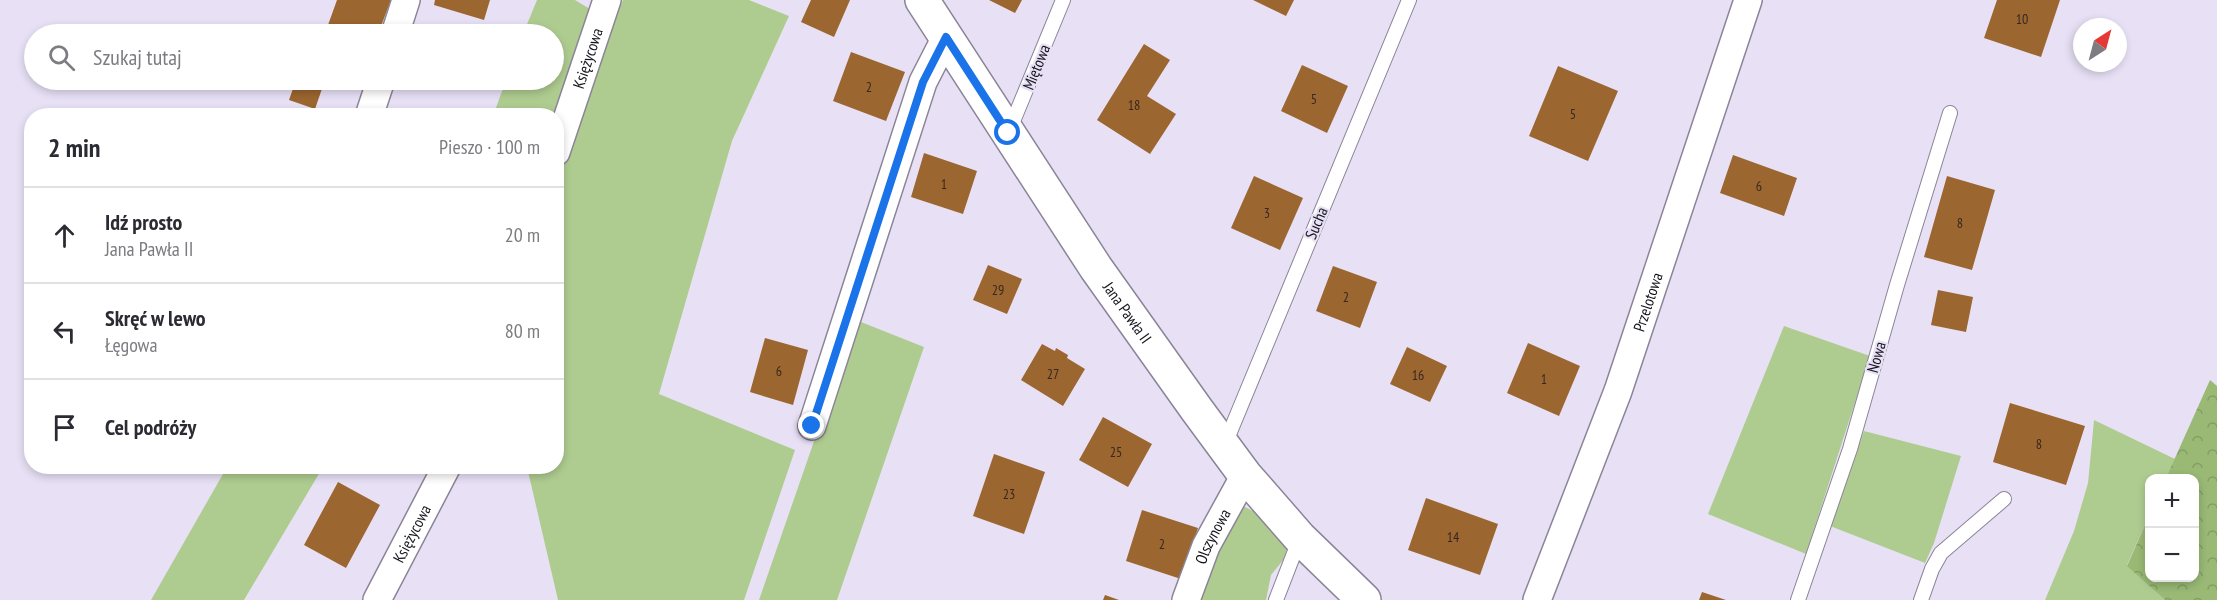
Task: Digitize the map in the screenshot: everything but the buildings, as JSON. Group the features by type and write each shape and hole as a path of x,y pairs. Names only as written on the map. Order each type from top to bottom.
{"street":[{"path":"398,24 406,0"},
{"name":"Księżycowa","path":"564,128 607,0"},
{"name":"Przelotowa","path":"1537,600 1618,391 1748,0"},
{"path":"812,426 923,82 936,14"},
{"name":"Jana Pawła II","path":"936,14 1008,133 1096,268 1245,475 1300,538 1364,600"},
{"path":"372,108 378,90"},
{"name":"Księżycowa","path":"377,600 443,474"},
{"name":"Olszynowa","path":"1186,600 1206,546 1245,475"}],"lane":[{"name":"Miętowa","path":"1008,133 1063,0"},
{"name":"Sucha","path":"1224,446 1409,0"},
{"name":"Nowa","path":"1798,600 1850,449 1950,113"},
{"path":"1921,600 1932,569 1941,553 2004,499"},
{"path":"1276,600 1300,538"}],"green space":[{"path":"537,0 575,0 595,12 559,108 496,108 502,90 564,90 564,24 527,24"},
{"path":"623,0 749,0 789,16 732,141 659,394 795,450 744,600 558,600 529,474 564,474 564,157 575,117"},
{"path":"856,320 924,347 837,600 759,600"},
{"path":"1784,326 1870,356 1806,554 1708,514"},
{"path":"2210,380 2217,386 2217,600 2165,600 2127,566 2145,525 2145,582 2199,582 2199,474 2168,474"},
{"path":"2094,420 2175,459 2168,474 2145,474 2145,525 2127,565 2165,600 2045,600 2074,531 2088,483"},
{"path":"1864,431 1961,456 1934,543 1925,563 1830,526"},
{"path":"223,474 319,474 244,600 151,600"},
{"path":"1243,506 1255,512 1287,548 1284,559 1271,575 1266,600 1193,600 1211,549"}],"route":[{"path":"812,426 923,82 946,37 1008,133"}]}
